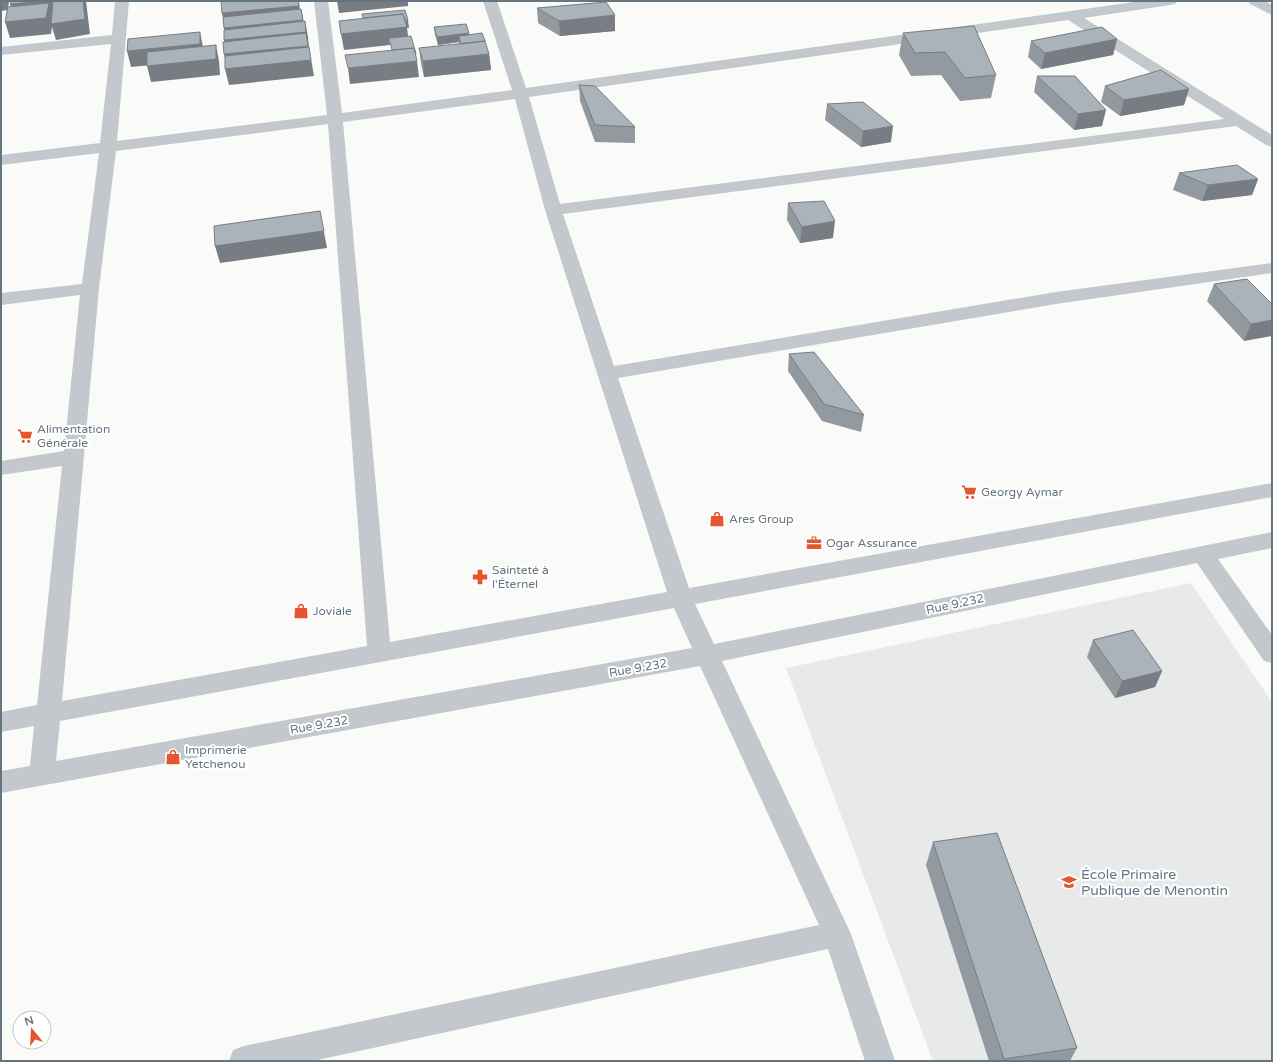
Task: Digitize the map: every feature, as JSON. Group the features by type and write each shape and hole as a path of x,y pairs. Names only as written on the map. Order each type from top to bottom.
{"street":[{"path":"42,776 90,288 108,148 122,1"},
{"path":"322,1 335,120 379,652"},
{"path":"495,1 490,1 521,95 553,210 681,598 837,934 880,1061"},
{"path":"1,160 335,120 521,95 1170,1"},
{"path":"1255,1 1272,11"},
{"path":"1070,16 1241,121 1272,142"},
{"path":"1,51 119,39"},
{"path":"553,210 1241,121"},
{"path":"606,374 1056,298 1272,268"},
{"path":"1,299 90,288"},
{"path":"1,468 73,457"},
{"path":"1,722 1272,490"},
{"name":"Rue 9.232","path":"1,782 42,776 708,655 1202,553 1272,540"},
{"path":"1202,553 1272,654"},
{"path":"244,1061 837,934"}],"shaded area":[{"name":"École Primaire Publique de Menontin","path":"1191,583 1272,702 1272,1061 933,1061 786,668"}],"building":[{"path":"11,1 45,1 10,4"},
{"path":"53,1 83,1 85,19 51,24"},
{"path":"221,1 298,1 299,6 222,13"},
{"path":"606,2 615,15 559,21 537,8"},
{"path":"49,3 46,18 5,22 8,7"},
{"path":"301,9 303,20 224,28 223,17"},
{"path":"405,10 408,20 405,20 403,14 363,18 362,14"},
{"path":"403,14 407,27 341,34 339,21"},
{"path":"305,21 306,32 224,40 224,30"},
{"path":"466,24 469,33 437,37 434,27"},
{"path":"974,26 996,75 965,78 945,52 915,53 903,33"},
{"path":"1102,27 1117,39 1045,53 1031,41"},
{"path":"200,32 200,44 127,51 128,39"},
{"path":"306,33 308,46 224,54 223,42"},
{"path":"482,33 485,41 461,44 459,36"},
{"path":"411,36 416,54 414,48 392,50 389,38"},
{"path":"485,41 489,54 423,61 419,48"},
{"path":"216,45 216,59 147,66 147,52"},
{"path":"309,47 311,60 225,69 225,56"},
{"path":"414,48 417,61 348,68 345,55"},
{"path":"1161,70 1189,89 1124,100 1105,86"},
{"path":"1037,76 1075,76 1106,110 1078,114"},
{"path":"579,85 595,86 635,127 595,125"},
{"path":"863,102 893,126 863,131 827,104"},
{"path":"1237,165 1258,179 1208,185 1179,173"},
{"path":"824,201 835,221 802,227 788,203"},
{"path":"320,211 324,231 215,246 214,226"},
{"path":"1247,279 1272,304 1272,320 1251,324 1214,284"},
{"path":"814,352 864,415 824,404 789,354"},
{"path":"1133,630 1162,671 1122,681 1093,640"},
{"path":"997,833 1077,1048 1004,1059 933,842"}],"place":[{"name":"Alimentation Générale","path":"25,436"},
{"name":"Georgy Aymar","path":"969,492"},
{"name":"Ares Group","path":"717,519"},
{"name":"Ogar Assurance","path":"814,543"},
{"name":"Sainteté à l'Éternel","path":"480,577"},
{"name":"Joviale","path":"301,611"},
{"name":"Imprimerie Yetchenou","path":"173,757"},
{"name":"École Primaire Publique de Menontin","path":"1069,882"}]}
